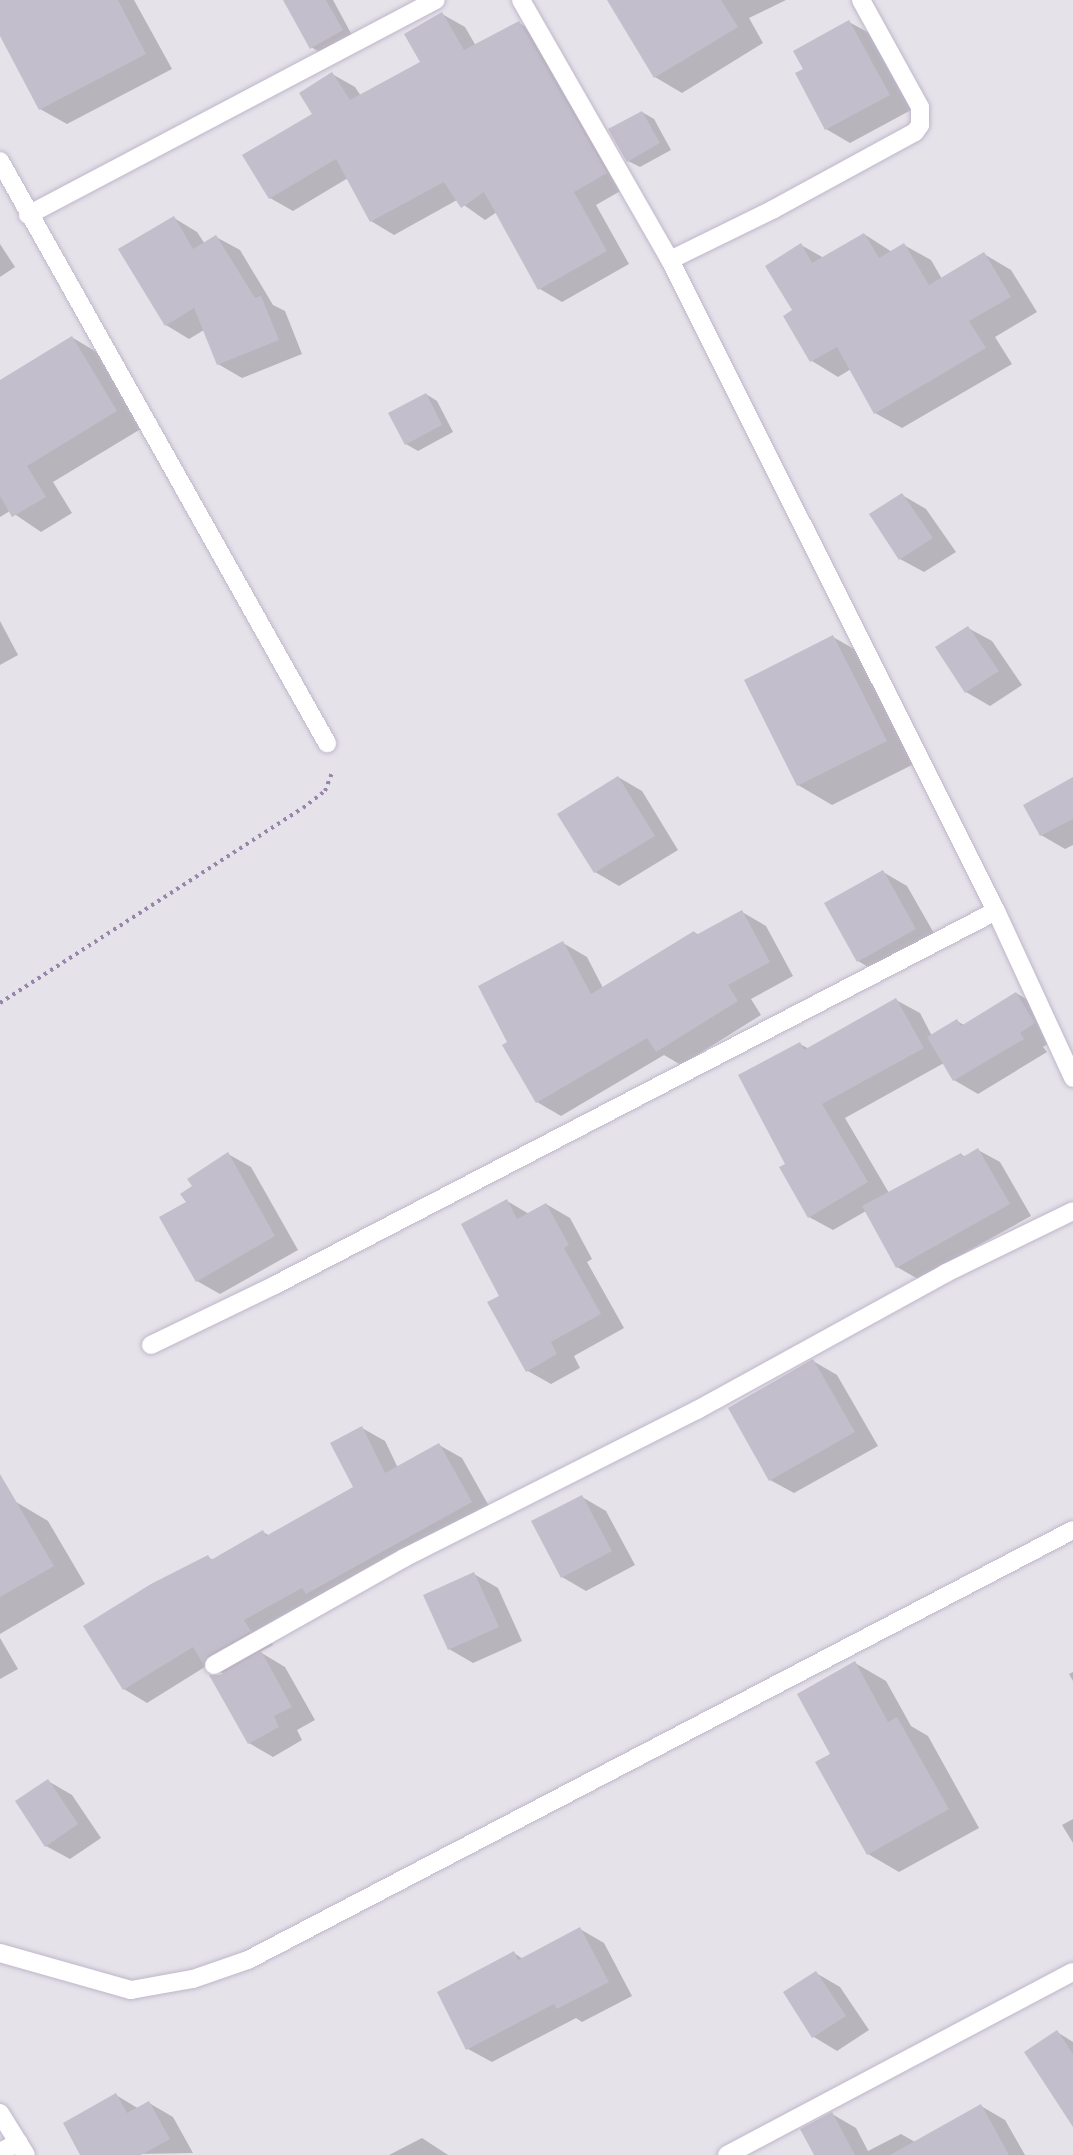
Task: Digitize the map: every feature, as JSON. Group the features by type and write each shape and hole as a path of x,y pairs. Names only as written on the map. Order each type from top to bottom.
{"street":[{"path":"28,215 436,0"},
{"path":"521,0 670,261 996,911 1073,1078"},
{"path":"670,261 772,210 915,132 920,125 920,107 861,0"},
{"path":"0,161 28,215 327,743"},
{"path":"151,1345 286,1279 996,911"},
{"path":"214,1665 404,1558 697,1410 946,1273 1073,1211"},
{"path":"0,1953 131,1990 194,1979 248,1960 1073,1530"},
{"path":"727,2155 1073,1972"},
{"path":"0,2113 22,2149 0,2152"}],"path":[{"path":"0,1003 325,791 333,768 327,743"}],"building":[{"path":"0,0 118,0 146,54 39,110 0,36"},
{"path":"283,0 326,0 343,30 310,49"},
{"path":"607,0 721,0 738,27 654,78"},
{"path":"442,12 464,50 519,21 607,173 574,192 607,251 538,290 484,192 461,208 444,182 370,222 336,159 269,199 242,155 312,114 299,93 332,72 350,100 420,62 404,34"},
{"path":"849,20 890,95 825,130 795,73 803,69 793,51"},
{"path":"642,111 660,143 627,162 608,129"},
{"path":"174,216 193,249 216,235 255,298 261,296 279,340 217,365 194,308 165,326 118,249"},
{"path":"864,233 879,258 904,243 929,285 984,252 1011,297 969,321 986,348 874,414 837,347 810,362 783,316 792,310 765,266 801,243 812,263"},
{"path":"72,336 117,411 27,466 46,497 12,517 0,496 0,380"},
{"path":"426,393 442,425 405,445 388,413"},
{"path":"902,493 933,538 899,560 869,514"},
{"path":"968,626 999,671 965,693 935,647"},
{"path":"833,635 887,741 797,786 744,680"},
{"path":"618,776 655,836 594,873 557,814"},
{"path":"1073,777 1073,819 1040,836 1023,805"},
{"path":"883,870 916,929 857,962 824,903"},
{"path":"742,910 770,962 728,985 738,1001 656,1052 647,1038 536,1103 502,1045 507,1042 478,986 563,941 591,994 694,931 696,935"},
{"path":"1016,992 1035,1023 1020,1033 1024,1039 953,1081 927,1037 957,1019 961,1026"},
{"path":"896,998 924,1048 822,1104 868,1182 808,1218 779,1167 785,1164 738,1075 800,1042 804,1050"},
{"path":"978,1148 1010,1204 896,1268 862,1206 961,1153 963,1157"},
{"path":"228,1152 275,1236 196,1282 159,1217 186,1202 180,1194 192,1186 187,1179"},
{"path":"507,1199 517,1219 546,1203 569,1245 564,1248 601,1314 551,1342 557,1354 526,1372 487,1302 499,1296 461,1224"},
{"path":"813,1359 855,1432 769,1481 728,1408"},
{"path":"362,1426 385,1473 439,1443 472,1502 306,1594 302,1588 244,1620 251,1631 208,1655 203,1664 193,1647 123,1690 83,1626 151,1584 208,1555 211,1560 263,1530 266,1536 353,1487 330,1443"},
{"path":"0,1474 54,1566 0,1597"},
{"path":"582,1495 612,1551 561,1578 531,1521"},
{"path":"474,1572 499,1627 448,1650 423,1595"},
{"path":"261,1651 292,1707 274,1716 279,1727 248,1744 209,1675 220,1675"},
{"path":"855,1661 888,1722 897,1717 949,1809 867,1855 815,1762 830,1754 797,1694"},
{"path":"48,1779 78,1824 45,1847 15,1801"},
{"path":"580,1927 609,1982 557,2009 554,2004 466,2050 437,1992 514,1951 518,1960"},
{"path":"816,1971 846,2016 812,2038 783,1992"},
{"path":"1057,2030 1073,2054 1073,2127 1024,2052"},
{"path":"116,2093 127,2113 149,2101 170,2139 141,2155 80,2155 63,2123"},
{"path":"981,2104 1009,2155 890,2155"},
{"path":"832,2112 855,2155 814,2155 800,2129"}]}
